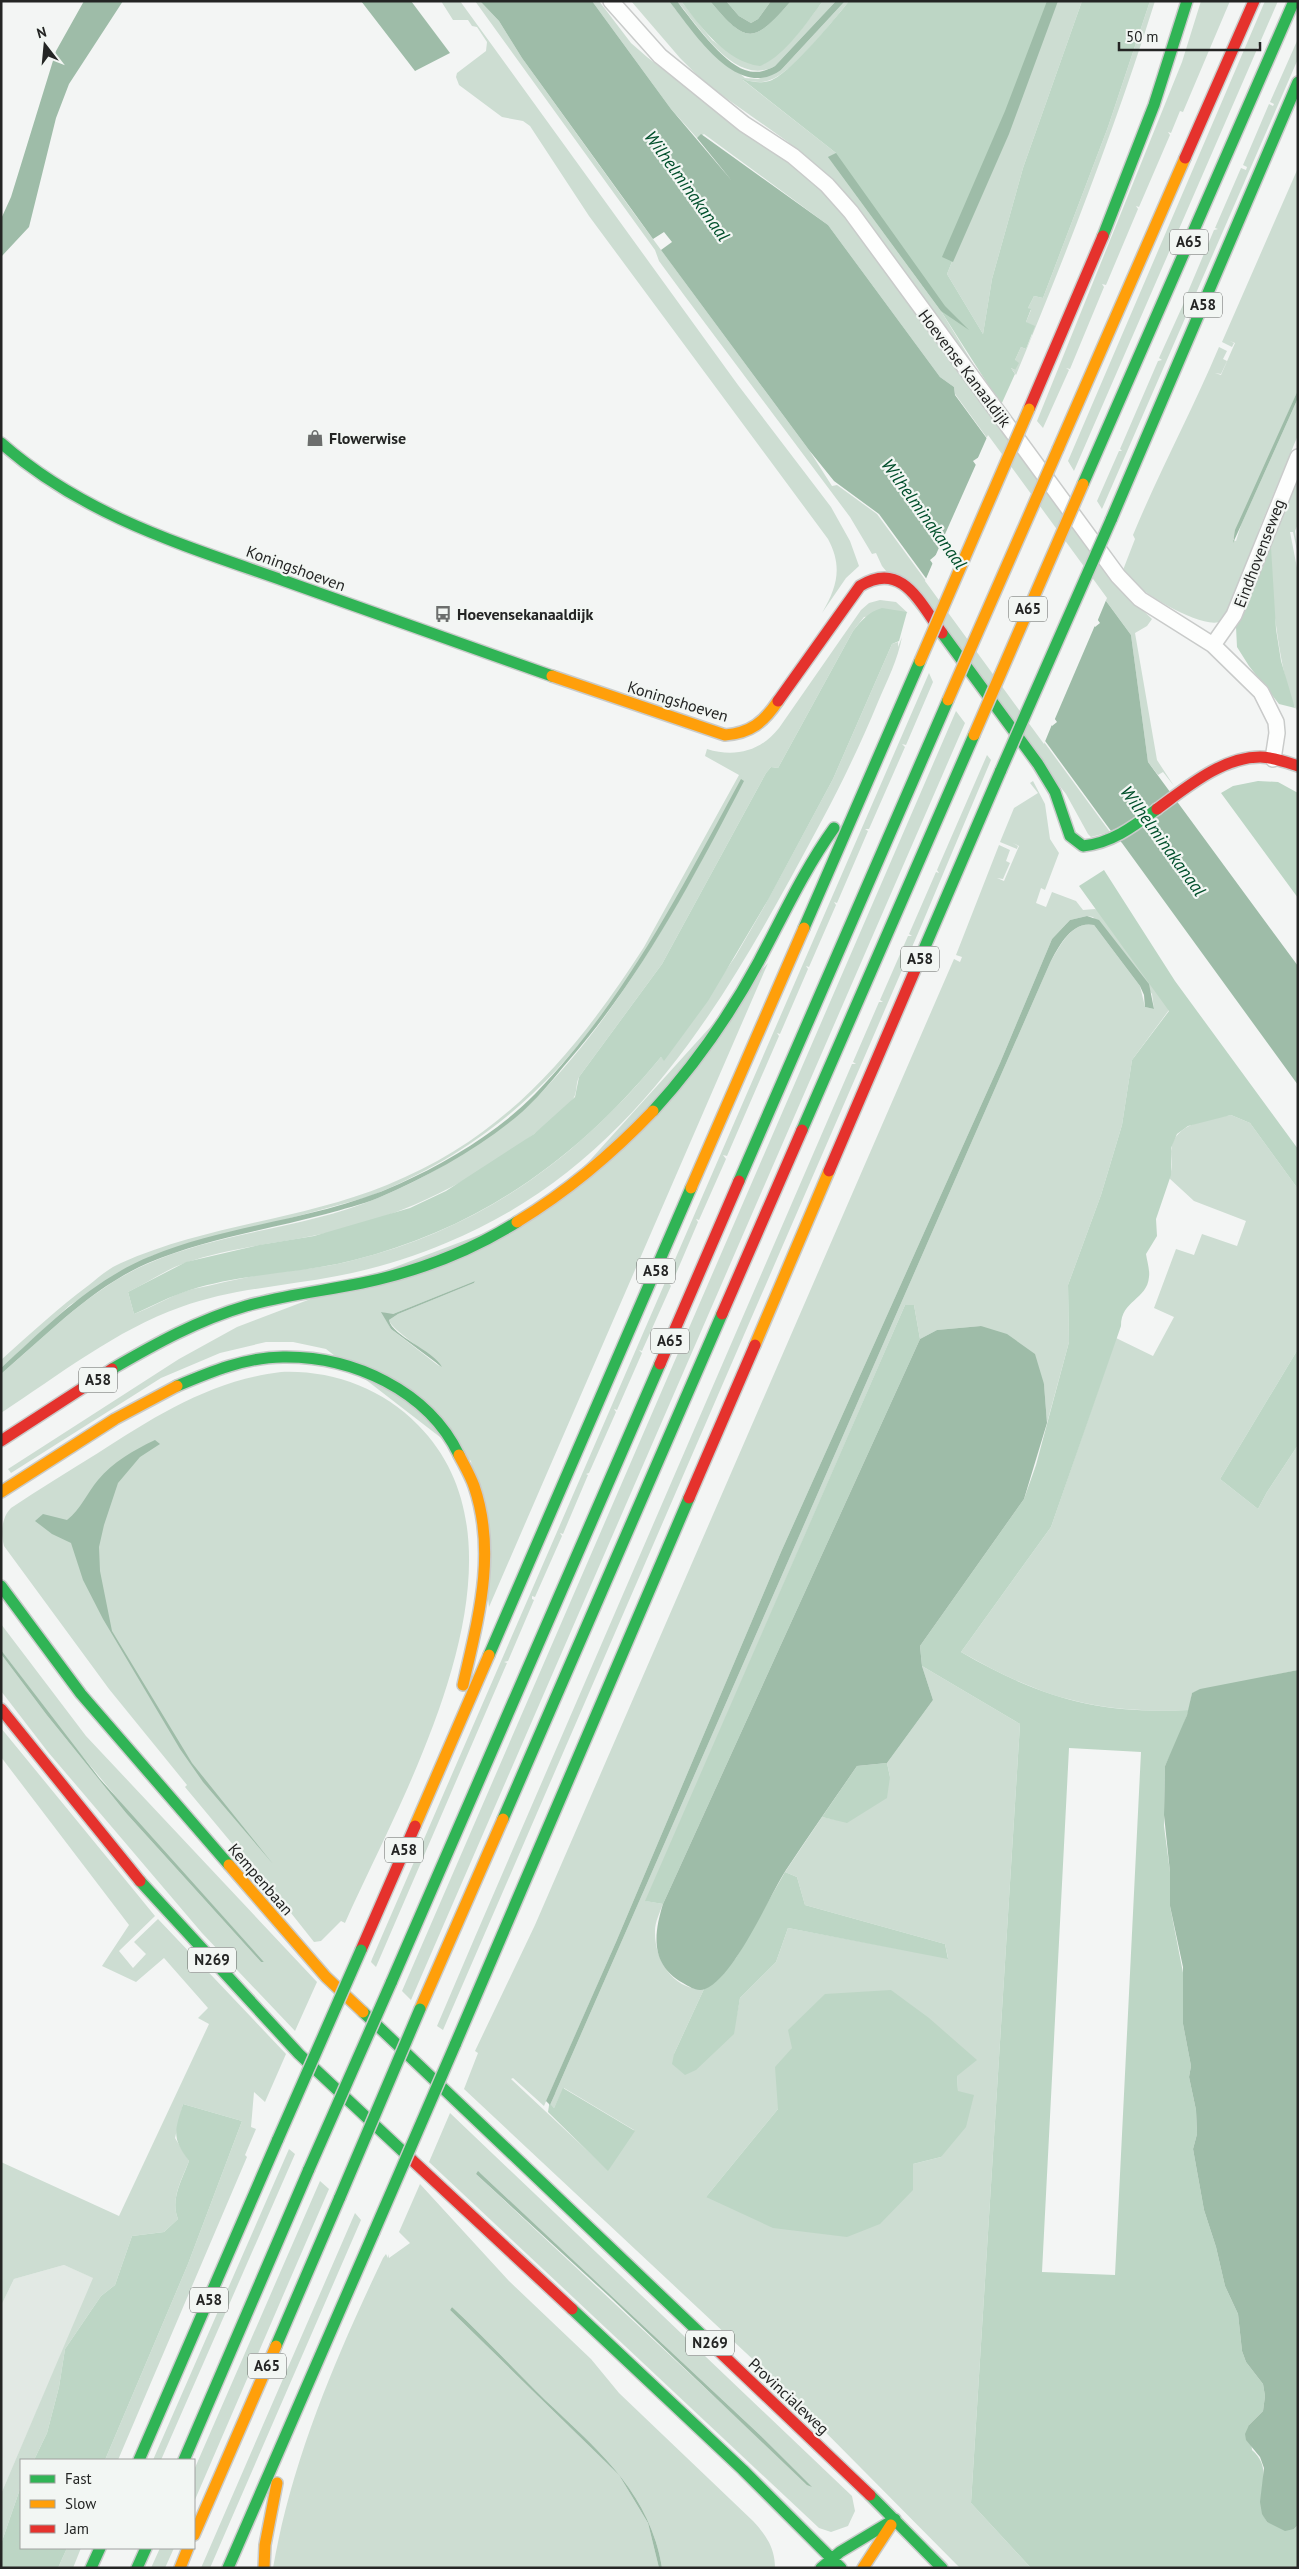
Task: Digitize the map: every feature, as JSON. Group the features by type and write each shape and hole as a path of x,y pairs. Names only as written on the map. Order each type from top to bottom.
{"main road":[{"name":"A58","path":"139,2459 1114,210 1160,88 1187,1"},
{"name":"A65","path":"184,2459 948,700 1254,1"},
{"name":"A65","path":"195,2533 420,2009 1294,1"},
{"name":"A58","path":"228,2568 455,2045 1001,770 1111,520 1297,85"},
{"name":"Koningshoeven","path":"1,443 21,461 60,490 100,512 144,531 702,729 725,735 741,734 766,719 860,586 872,578 891,576 906,585 1038,764 1055,792 1070,836 1079,844 1088,847 1105,844 1117,837 1173,795 1225,764 1257,756 1298,766"},
{"name":"A58","path":"1,1441 173,1334 251,1304 383,1278 422,1266 487,1238 528,1215 561,1192 618,1146 675,1086 712,1036 748,980 818,848 863,791"},
{"name":"A58","path":"1,1492 140,1404 176,1385 238,1363 266,1358 311,1356 353,1365 391,1384 421,1403 456,1446 472,1478 484,1530 485,1574 482,1600 448,1750"},
{"name":"Kempenbaan","path":"1,1586 82,1694 326,1978 525,2168"},
{"name":"N269","path":"1,1709 153,1896 299,2054 743,2470 841,2568"},
{"name":"Provincialeweg","path":"525,2168 895,2519 942,2568"},
{"name":"A58","path":"264,2568 265,2545 288,2431"},
{"path":"821,2568 832,2558 895,2519"},
{"path":"863,2568 895,2519"},
{"path":"91,2568 100,2549"},
{"path":"137,2568 146,2549"},
{"path":"180,2568 188,2549"}],"street":[{"name":"Hoevense Kanaaldijk","path":"611,1 653,49 707,96 744,124 793,156 827,185 851,212 1118,576 1140,599 1214,645 1261,692 1273,713 1277,733 1273,759"},
{"name":"Eindhovenseweg","path":"1214,645 1234,615 1298,457"}],"shaded area":[{"path":"441,1 460,1 738,385 831,507 850,541 859,566 846,578 822,613 834,586 837,568 833,549 828,539 589,216 530,126 523,121 502,117 459,85 456,77 457,73 486,51 487,42 477,27 472,26 468,20 453,20"},
{"path":"475,1 480,1 499,21 522,58 809,450 832,486 837,485 877,514 1110,832 1091,837 1088,834 1066,794 882,566 876,553 872,554 850,517 659,261 655,250"},
{"path":"592,1 599,1 631,43 647,57 687,88 785,154 833,198 992,411 990,416 1113,582 1152,619 1147,626 1135,633 1157,760 1174,786 1163,772 1158,775 1148,762 1131,635 955,394 954,387 940,377 828,225 704,134 697,138 671,109"},
{"path":"631,1 669,1 704,44 745,78 758,79 781,70 845,1 849,1 812,45 790,67 770,80 763,82 743,80 836,153 829,158 941,311 991,393 1123,570 1135,539 1133,535 1143,511 1219,347 1227,351 1223,359 1227,361 1221,374 1215,373 1221,375 1235,343 1230,341 1234,343 1232,347 1222,342 1298,168 1298,390 1233,540 1236,541 1241,525 1298,398 1298,435 1260,527 1238,593 1222,621 1213,623 1202,621 1175,610 1131,581 788,142 706,84 680,58"},
{"path":"677,1 681,1 712,40 730,53 762,65 788,44 823,1 836,1 775,66 760,71 746,69 720,52 707,39"},
{"path":"681,1 710,1 733,26 751,34 768,25 791,1 823,1 787,47 760,66 736,58 725,50 705,31"},
{"path":"726,1 771,1 758,19 751,23 739,16"},
{"path":"849,1 1053,1 1011,115 947,274 983,334 992,279 1023,168 1082,1 1150,1 1108,127 1043,298 1034,296 1028,308 1031,309 1026,322 1035,326 1026,349 1021,347 1015,360 1019,363 1015,370 1011,368 1015,374 1001,405 941,311 828,157 836,153 742,79 764,82 780,75 812,44"},
{"path":"1053,1 1082,1 1023,168 992,279 983,334 947,274 1011,115"},
{"path":"1150,1 1155,1 1107,143 1054,283 1016,375 1011,368 1015,370 1015,360 1021,347 1026,349 1032,335 1026,322 1031,310 1028,308 1034,296 1043,298 1108,127"},
{"path":"1201,1 1230,1 1183,112 1180,111 1171,133 1168,132 1170,135 1139,207 1136,206 1138,209 1106,285 1102,284 1104,287 1070,369 1066,368 1069,370 1043,428 1037,421 1182,62"},
{"path":"1265,1 1278,1 1074,471 1068,461"},
{"path":"1297,41 1298,59 1102,509 1097,501 1119,451 1122,451 1120,449 1158,361 1162,360 1159,358 1187,296 1190,296 1187,294 1214,230 1218,229 1215,228 1241,168 1246,170 1247,167 1243,165 1269,104 1273,106 1274,104 1270,102"},
{"path":"1298,459 1298,524 1295,531 1298,555 1293,532 1290,532 1298,573 1298,711 1292,699 1280,653 1272,594 1270,544 1271,530 1276,512"},
{"path":"1270,531 1276,629 1281,661 1295,708 1279,704 1249,666 1237,647 1236,627"},
{"path":"880,600 896,602 907,612 864,617 853,631 778,768 771,767 766,773 662,964 579,1077 575,1095 565,1109 535,1134 486,1167 463,1181 415,1204 365,1223 339,1230 216,1254 170,1269 128,1292 134,1314 193,1289 264,1274 343,1263 401,1246 444,1229 486,1208 524,1184 561,1157 596,1127 661,1057 664,1060 735,957 833,779 892,644 898,642 898,647 902,637 892,670 844,778 750,949 712,1010 670,1068 624,1121 572,1168 513,1210 446,1243 392,1263 365,1270 219,1296 181,1307 134,1328 88,1354 1,1413 1,1374 70,1313 126,1274 175,1253 204,1244 321,1217 395,1191 429,1174 461,1154 493,1133 530,1104 586,1041 631,980 671,915 708,849 631,975 604,1013 548,1079 517,1108 484,1134 449,1157 410,1178 368,1197 151,1256 70,1305 1,1368 1,1360 33,1331 104,1273 117,1265 153,1250 186,1240 321,1207 387,1185 429,1165 468,1142 503,1116 535,1087 564,1056 592,1022 644,947 739,775 705,756 707,749 728,753 747,750 756,747 772,736 861,610 869,603"},
{"path":"882,608 907,612 899,641 892,644 833,779 768,900 708,1001 664,1061 661,1057 596,1127 561,1157 524,1184 485,1208 444,1229 400,1246 334,1265 210,1284 176,1295 134,1314 128,1292 186,1262 259,1245 314,1236 410,1208 446,1191 534,1134 575,1097 579,1077 662,964 766,773 771,767 778,768 853,631 869,614"},
{"path":"929,673 933,682 906,745 902,744 905,747 869,829 865,829 868,831 837,903 834,902 836,905 809,967 806,966 808,969 780,1034 777,1033 779,1036 727,1156 723,1155 726,1159 699,1220 696,1219 698,1222 672,1283 668,1282 671,1286 642,1351 639,1350 642,1353 617,1410 614,1409 616,1412 589,1473 586,1474 588,1475 563,1534 560,1533 562,1536 535,1597 532,1596 534,1600 508,1661 504,1662 507,1663 376,1967 371,1962 372,1959"},
{"path":"956,711 965,723 411,2000 402,1991"},
{"path":"987,755 991,760 922,924 443,2030 437,2026 852,1064 856,1064 853,1062 879,1002 883,1002 880,1000 908,936 912,936 909,934 936,872 939,873 937,870"},
{"path":"1033,781 1045,804 1050,839 1059,853 1045,890 1041,888 1036,903 1046,907 1052,892 1076,901 1083,910 1095,909 1102,912 1169,1010 1132,1060 1122,1125 1101,1195 1068,1285 1069,1342 1047,1423 1044,1384 981,1326 937,1330 920,1339 914,1305 905,1305 646,1901 663,1904 655,1931 658,1952 662,1962 675,1979 683,1985 704,1989 674,2054 733,2034 740,1998 776,1962 788,1928 948,1958 945,1944 805,1905 797,1877 785,1872 822,1817 847,1822 890,1777 887,1763 933,1700 922,1666 1020,1724 971,2503 1031,2568 960,2568 761,2367 464,2089 478,2053 475,2051 535,1925 954,959 960,962 962,957 956,955 999,845 1010,850 1006,861 1010,863 1003,879 997,878 1004,881 1019,846 1013,843 1018,846 1017,849 1000,842 1014,808 1038,793 1030,783","holes":["1087,916 1093,917 1152,994 1154,1009 1145,1007 1140,986 1094,925 1079,927 1067,936 1050,963 550,2105 554,2108 564,2088 634,2130 608,2170 511,2079 513,2078 544,2106 616,1942 781,1552 1000,1063 1052,939 1070,920","792,2048 957,2076 958,2092 941,2157 913,2164 706,2197 778,2109"]},
{"path":"1258,781 1278,782 1298,793 1298,898 1221,793 1233,786"},
{"path":"1104,870 1175,981 1298,1149 1298,1189 1250,1123 1231,1115 1188,1126 1177,1134 1171,1148 1171,1175 1156,1219 1157,1236 1146,1254 1149,1271 1147,1285 1144,1291 1129,1305 1122,1317 1121,1326 1051,1527 961,1652 1017,1681 1070,1700 1097,1706 1125,1709 1156,1711 1189,1710 1165,1766 1164,1826 1170,1872 1170,1906 1185,1983 1183,2024 1191,2066 1189,2077 1196,2110 1197,2134 1193,2149 1204,2210 1216,2247 1225,2286 1238,2314 1242,2351 1246,2362 1263,2384 1265,2396 1263,2411 1249,2425 1252,2450 1259,2458 1263,2467 1261,2502 1263,2512 1267,2522 1294,2529 1298,2525 1298,2568 1031,2568 971,2503 1020,1724 922,1666 920,1646 1024,1499 1036,1465 1069,1342 1068,1285 1101,1195 1122,1125 1132,1060 1169,1011 1079,886","holes":["1069,1748 1141,1752 1115,2275 1042,2272"]},
{"path":"768,963 489,1607 471,1461 326,1349 293,1342 266,1342 220,1353 161,1378 11,1473 8,1469 179,1359 237,1327 545,1210","holes":["475,1281 398,1314 389,1320 396,1329 439,1366 391,1329 382,1312 393,1314"]},
{"path":"1231,1115 1250,1123 1298,1189 1298,1349 1220,1479 1258,1509 1298,1445 1298,1670 1192,1693 1189,1710 1156,1711 1125,1709 1097,1706 1070,1700 1018,1681 961,1652 1051,1527 1116,1338 1153,1356 1174,1317 1154,1308 1176,1249 1194,1255 1202,1234 1237,1246 1246,1221 1194,1201 1169,1178 1171,1151 1173,1142 1178,1134 1194,1124"},
{"path":"905,1305 914,1305 920,1339 663,1904 645,1901"},
{"path":"1298,1349 1298,1445 1258,1509 1220,1479"},
{"path":"281,1372 319,1374 337,1378 372,1391 404,1412 418,1425 454,1478 468,1539 466,1605 451,1674 427,1742 345,1923 341,1921 321,1941 314,1942 272,1889 270,1889 185,1787 187,1785 109,1689 4,1546 2,1536 5,1516 11,1508 163,1413 208,1391 231,1383"},
{"path":"1,1624 86,1736 317,1982 295,2031 202,1933 48,1752 1,1691 1,1654 46,1714 126,1813 261,1962 264,1962 137,1822 68,1739 1,1650"},
{"path":"1,1728 155,1916 119,1951 133,1968 146,1954 134,1942 158,1919 286,2054 265,2102 254,2092 251,2127 256,2129 245,2155 247,2157 118,2459 105,2459 188,2264 242,2121 183,2104 175,2138 189,2161 176,2197 175,2204 178,2219 164,2232 132,2236 115,2285 101,2296 65,2349 59,2387 47,2433 34,2459 20,2459 20,2489 1,2544 1,2494 93,2278 64,2265 14,2279 1,2306 1,2162 119,2216 209,2024 198,2018 208,2008 164,1958 136,1982 102,1966 129,1925 1,1757"},
{"path":"887,1763 890,1777 887,1798 847,1823 822,1817 857,1766"},
{"path":"785,1872 797,1877 805,1905 945,1944 948,1959 788,1928 776,1962 740,1998 734,2034 696,2070 685,2075 672,2064 674,2054 704,1989 718,1979 736,1958"},
{"path":"891,1990 929,2018 977,2060 957,2076 958,2091 974,2095 966,2127 941,2157 913,2164 913,2190 880,2224 847,2237 773,2228 706,2197 778,2109 775,2067 792,2048 788,2030 825,1994"},
{"path":"563,2088 635,2131 608,2171 548,2112 550,2099 556,2092 550,2104 554,2108"},
{"path":"183,2104 242,2121 188,2264 105,2459 34,2459 47,2433 59,2387 65,2349 101,2296 115,2285 132,2236 164,2232 178,2219 175,2204 176,2197 189,2161 177,2140 178,2121"},
{"path":"450,2113 852,2496 855,2511 848,2526 831,2532 819,2528 429,2162","holes":["480,2173 761,2436 811,2487 476,2174"]},
{"path":"289,2149 295,2154 161,2459 153,2459"},
{"path":"320,2181 329,2189 195,2500 195,2468"},
{"path":"420,2184 509,2281 591,2359 619,2393 753,2521 769,2542 775,2561 775,2568 662,2568 655,2539 645,2514 631,2491 615,2469 452,2307 450,2310 619,2475 648,2523 659,2568 273,2568 281,2527 292,2488 318,2409 349,2333 383,2258 386,2254 388,2258 389,2254 389,2258 410,2243 399,2232"},
{"path":"355,2213 361,2220 210,2568 201,2568"},
{"path":"64,2265 94,2278 1,2494 1,2306 14,2279"},
{"path":"20,2489 20,2549 67,2549 58,2568 1,2568 1,2544"},
{"path":"67,2549 81,2549 73,2568 58,2568"},
{"path":"160,2549 174,2549 165,2568 151,2568"}],"water":[{"path":"84,1 123,1 69,84 56,118 29,227 1,257 1,219 11,197 56,51"},
{"path":"361,1 411,1 450,53 415,71"},
{"name":"Wilhelminakanaal","path":"480,1 592,1 671,109 732,181 697,138 701,134 828,225 940,377 954,387 955,395 1131,635 1148,762 1298,966 1298,1085 879,514 834,481 809,450 661,250 672,242 664,232 653,239 522,58 499,21","holes":["979,457 1100,623 1095,627 973,461","936,555 1057,722 1052,726 930,560"]},
{"path":"669,1 677,1 708,40 727,59 745,70 757,72 775,66 836,1 845,1 781,70 765,77 748,77 733,70 718,59 690,29"},
{"path":"710,1 726,1 739,16 751,23 758,19 771,1 791,1 768,25 760,31 751,34 743,32 734,26"},
{"path":"1047,1 1058,1 1009,134 953,262 942,257 1005,111"},
{"path":"836,153 945,306 969,330 941,311 828,157"},
{"path":"1298,390 1298,398 1233,543 1235,530"},
{"path":"741,779 744,781 686,890 643,960 596,1027 544,1090 515,1118 450,1162 378,1198 326,1214 191,1247 127,1273 71,1313 1,1374 1,1368 72,1305 109,1278 130,1266 181,1245 338,1206 369,1196 435,1166 471,1145 505,1121 535,1094 567,1058 624,983 673,903"},
{"path":"1087,916 1099,920 1149,984 1154,1009 1145,1007 1144,995 1140,986 1094,925 1079,927 1067,936 1050,963 550,2105 546,2101 616,1942 781,1552 1000,1063 1052,939 1070,920"},
{"path":"475,1281 398,1314 389,1320 397,1332 430,1355 442,1367 391,1329 381,1312 393,1314"},
{"path":"981,1326 1007,1334 1035,1354 1044,1384 1047,1423 1024,1499 920,1646 922,1666 933,1700 887,1763 857,1766 786,1870 750,1936 728,1969 716,1982 705,1989 694,1989 673,1976 660,1959 656,1938 663,1904 920,1339 937,1330"},
{"path":"155,1440 160,1444 140,1457 118,1483 99,1547 100,1571 112,1631 192,1763 273,1864 203,1782 180,1749 103,1619 83,1580 71,1543 52,1534 35,1521 43,1514 67,1520 76,1511 98,1480 110,1468 132,1452"},
{"path":"1,1650 100,1779 264,1962 261,1962 126,1813 46,1714 1,1654"},
{"path":"1298,1670 1298,2525 1294,2529 1285,2531 1267,2522 1262,2514 1260,2502 1264,2468 1260,2457 1246,2440 1245,2434 1249,2425 1263,2411 1265,2396 1263,2384 1246,2362 1242,2351 1238,2314 1225,2286 1216,2247 1204,2210 1193,2149 1197,2134 1196,2110 1189,2077 1191,2066 1183,2024 1183,1967 1170,1906 1170,1872 1164,1815 1165,1766 1187,1715 1192,1693 1200,1689"},
{"path":"478,2171 761,2436 812,2487 807,2485 611,2298 476,2174"},
{"path":"452,2307 615,2469 631,2491 645,2514 655,2539 662,2568 659,2568 648,2523 619,2475 450,2310"}],"pier":[{"path":"988,435 1107,598 1097,622 977,460"},
{"path":"977,462 1096,623 1054,721 934,559"},
{"path":"934,560 1053,722 1044,744 925,581"}],"traffic: fast":[{"path":"1103,236 1154,105 1187,1"},
{"path":"1083,484 1294,1"},
{"path":"1111,520 1298,82"},
{"path":"1,443 33,468 66,490 136,526 209,555 552,676"},
{"path":"1001,770 1111,520"},
{"path":"942,633 1038,764 1055,792 1070,836 1083,846 1104,841 1131,827 1157,809"},
{"path":"804,928 920,661"},
{"path":"739,1181 948,700"},
{"path":"802,1130 974,735"},
{"path":"921,956 1001,770"},
{"path":"653,1111 697,1058 736,1001 803,877 834,828"},
{"path":"489,1655 691,1188"},
{"path":"112,1369 177,1333 211,1318 246,1306 362,1283 422,1267 461,1252 517,1222"},
{"path":"503,1819 722,1314"},
{"path":"177,1386 215,1371 242,1362 255,1360 283,1357 309,1358 335,1363 361,1370 385,1381 408,1395 428,1412 445,1432 459,1455"},
{"path":"391,1983 660,1364"},
{"path":"455,2045 689,1498"},
{"path":"1,1586 81,1694 229,1865"},
{"path":"140,1881 299,2054 412,2160"},
{"path":"278,2139 361,1950"},
{"path":"309,2169 391,1983"},
{"path":"340,2197 420,2009"},
{"path":"363,2012 704,2337"},
{"path":"374,2232 455,2045"},
{"path":"139,2459 278,2139"},
{"path":"184,2459 309,2169"},
{"path":"276,2346 340,2197"},
{"path":"228,2568 374,2232"},
{"path":"572,2309 743,2470 841,2568"},
{"path":"870,2495 942,2568"},
{"path":"821,2568 840,2552 895,2519"},
{"path":"91,2568 100,2549"},
{"path":"137,2568 146,2549"}],"traffic: slow":[{"path":"1058,449 1185,158"},
{"path":"920,661 1029,409"},
{"path":"948,700 1058,449"},
{"path":"974,735 1083,484"},
{"path":"552,676 725,735 750,729 762,720 778,701"},
{"path":"691,1188 804,928"},
{"path":"517,1222 572,1185 622,1142 653,1111"},
{"path":"755,1345 829,1171"},
{"path":"1,1492 115,1419 177,1386"},
{"path":"459,1455 474,1486 481,1511 485,1561 479,1611 463,1685"},
{"path":"415,1826 489,1655"},
{"path":"420,2009 503,1819"},
{"path":"229,1865 326,1977 363,2012"},
{"path":"195,2533 276,2346"},
{"path":"264,2568 265,2545 277,2483"},
{"path":"863,2568 891,2525"},
{"path":"180,2568 188,2549"}],"traffic: jam":[{"path":"1185,158 1254,1"},
{"path":"1029,409 1103,236"},
{"path":"778,701 860,586 875,579 887,578 909,588 942,633"},
{"path":"1157,809 1192,783 1232,762 1246,758 1265,757 1298,766"},
{"path":"829,1171 921,956"},
{"path":"722,1314 802,1130"},
{"path":"660,1364 739,1181"},
{"path":"689,1498 755,1345"},
{"path":"1,1441 112,1369"},
{"path":"1,1709 140,1881"},
{"path":"361,1950 415,1826"},
{"path":"412,2160 572,2309"},
{"path":"704,2337 870,2495"}],"place":[{"name":"Flowerwise","path":"315,438"},
{"name":"Hoevensekanaaldijk","path":"443,614"}]}
